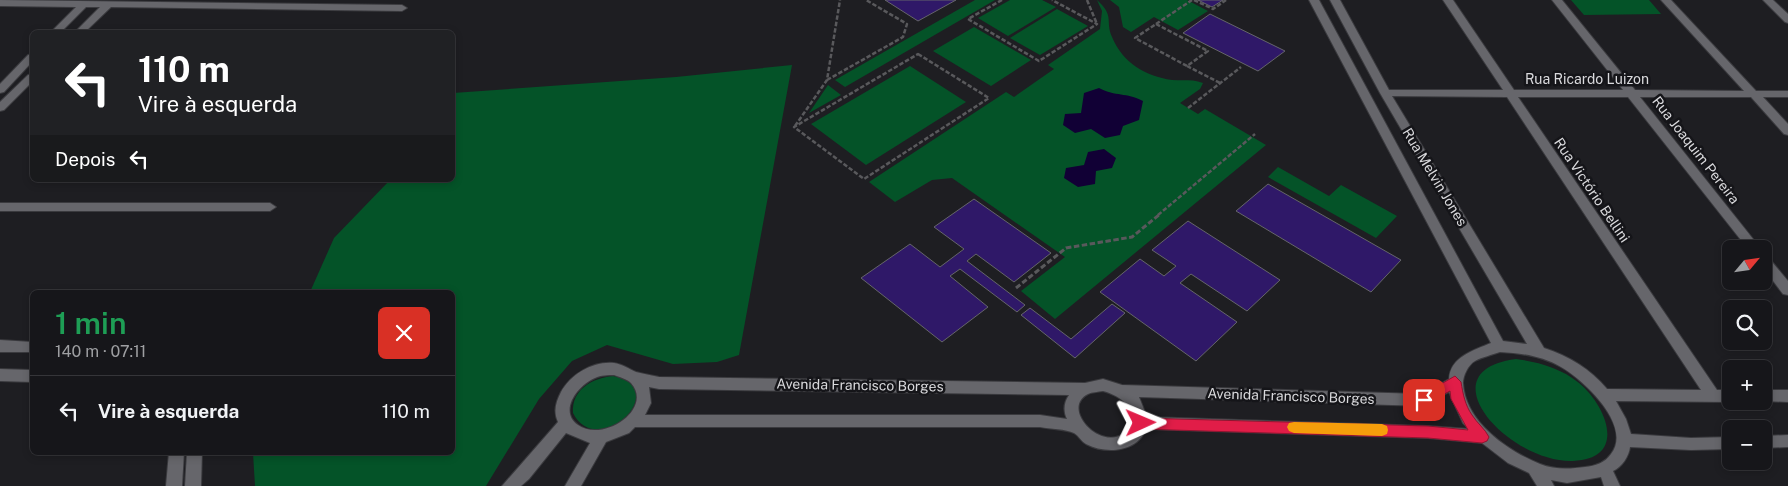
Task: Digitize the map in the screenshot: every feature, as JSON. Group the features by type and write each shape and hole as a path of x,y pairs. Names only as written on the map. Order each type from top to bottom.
{"street":[{"name":"Rua Melvin Jones","path":"1314,0 1498,346"},
{"name":"Rua Melvin Jones","path":"1336,0 1385,93 1539,351"},
{"name":"Rua Victório Bellini","path":"1448,0 1713,396"},
{"name":"Rua Joaquim Pereira","path":"1557,0 1748,240"},
{"path":"1666,0 1788,131"},
{"path":"1768,0 1788,20"},
{"path":"58,30 87,2"},
{"path":"82,30 112,2"},
{"path":"0,4 112,2 402,8"},
{"path":"0,91 30,59"},
{"path":"0,108 30,79"},
{"path":"0,91 30,93"},
{"name":"Rua Ricardo Luizon","path":"1385,93 1788,94"},
{"path":"0,207 270,207"},
{"path":"1772,270 1788,290"},
{"path":"0,346 30,347"},
{"path":"1498,346 1518,346 1539,351 1576,369 1606,395 1616,410 1623,425 1624,440 1622,452 1616,462 1605,470 1586,476 1569,476 1536,470 1507,456 1482,437 1467,419 1460,406 1455,382 1458,368 1468,356 1481,349 1498,346"},
{"path":"616,369 627,372 637,378 643,387 645,398 642,410 634,421 625,429 601,437 580,435 566,423 563,413 564,402 569,391 578,381 602,370 616,369"},
{"path":"0,375 30,376"},
{"name":"Avenida Francisco Borges","path":"637,378 659,382 1084,389"},
{"name":"Avenida Francisco Borges","path":"1123,391 1424,400 1455,382"},
{"path":"634,421 1040,421 1076,427 1092,440 1114,445 1132,438 1141,423 1138,406 1123,391 1103,385 1084,389 1077,394 1070,409 1076,427"},
{"path":"1606,395 1722,396"},
{"path":"1772,396 1788,396"},
{"path":"510,486 524,474 566,423"},
{"path":"1141,423 1428,432 1482,437"},
{"path":"573,486 601,437"},
{"path":"1624,440 1691,444 1722,443"},
{"path":"1772,442 1788,441"},
{"path":"174,486 177,455"},
{"path":"193,486 195,455"},
{"path":"1536,470 1546,486"},
{"path":"1605,470 1612,486"}],"path":[{"path":"827,80 840,0"},
{"path":"794,127 827,80 903,37 907,24 866,0"},
{"path":"1002,0 968,19 1040,60 1097,24"},
{"path":"1052,0 1097,24"},
{"path":"1087,0 1097,24"},
{"path":"1220,84 1135,38 1193,0 1213,9 1226,0"},
{"path":"1156,24 1208,51 1187,66"},
{"path":"918,54 989,98 864,179 794,127 918,54"},
{"path":"1188,108 1240,67"},
{"path":"1016,288 1066,248 1132,237 1256,134"}],"green space":[{"path":"975,0 995,0 845,87 835,80"},
{"path":"1010,0 1042,0 1056,7 1008,36 978,18"},
{"path":"1097,0 1106,10 1112,37 1122,54 1129,61 1136,67 1162,78 1203,83 1200,89 1180,103 1198,114 1205,109 1266,145 1055,319 1021,291 1065,257 952,178 932,180 895,202 869,182 1006,92 1014,97 1054,69 1048,65 1100,29 1102,11"},
{"path":"1110,0 1187,0 1208,11 1178,30 1154,17 1131,32 1123,27 1119,7"},
{"path":"1571,0 1649,0 1661,14 1584,15"},
{"path":"1057,9 1088,26 1040,55 1010,38"},
{"path":"974,27 1031,60 991,86 933,51"},
{"path":"792,65 739,355 717,362 673,364 607,345 572,361 539,399 486,486 255,486 253,455 455,455 455,290 311,290 334,238 388,182 455,182 455,93 676,77"},
{"path":"910,66 966,102 866,165 811,124"},
{"path":"828,85 841,95 809,113"},
{"path":"1278,167 1329,196 1341,185 1397,216 1376,238 1268,177"},
{"path":"1516,359 1541,364 1565,373 1589,393 1604,417 1607,430 1606,442 1601,451 1590,458 1573,461 1548,458 1524,448 1503,433 1486,415 1477,397 1477,380 1489,367"},
{"path":"613,376 630,383 636,394 634,406 625,417 613,426 598,430 584,426 573,413 575,398 584,387 598,379"}],"shaded area":[{"path":"1099,88 1143,101 1139,120 1123,126 1120,135 1105,138 1091,129 1075,133 1063,125 1065,114 1081,113 1084,93"},
{"path":"1104,149 1116,158 1112,168 1096,171 1095,184 1078,187 1064,178 1066,168 1084,165 1088,152"}],"building":[{"path":"885,0 956,0 918,21"},
{"path":"1198,0 1223,0 1212,7"},
{"path":"1210,14 1285,51 1258,71 1183,33"},
{"path":"1268,184 1401,260 1371,292 1236,211"},
{"path":"974,199 1051,253 1014,282 976,254 967,261 1025,305 1017,312 960,269 950,276 988,307 942,342 861,278 910,244 940,267 964,249 934,227"},
{"path":"1188,221 1280,280 1247,311 1191,274 1180,283 1237,322 1196,361 1100,292 1140,259 1164,276 1176,266 1152,250"},
{"path":"1112,304 1125,313 1075,358 1021,315 1030,308 1071,339"}],"slow traffic":[{"path":"1294,427 1382,430"}],"route":[{"path":"1141,423 1428,432 1482,437 1467,419 1457,399 1455,382 1424,400"}]}
